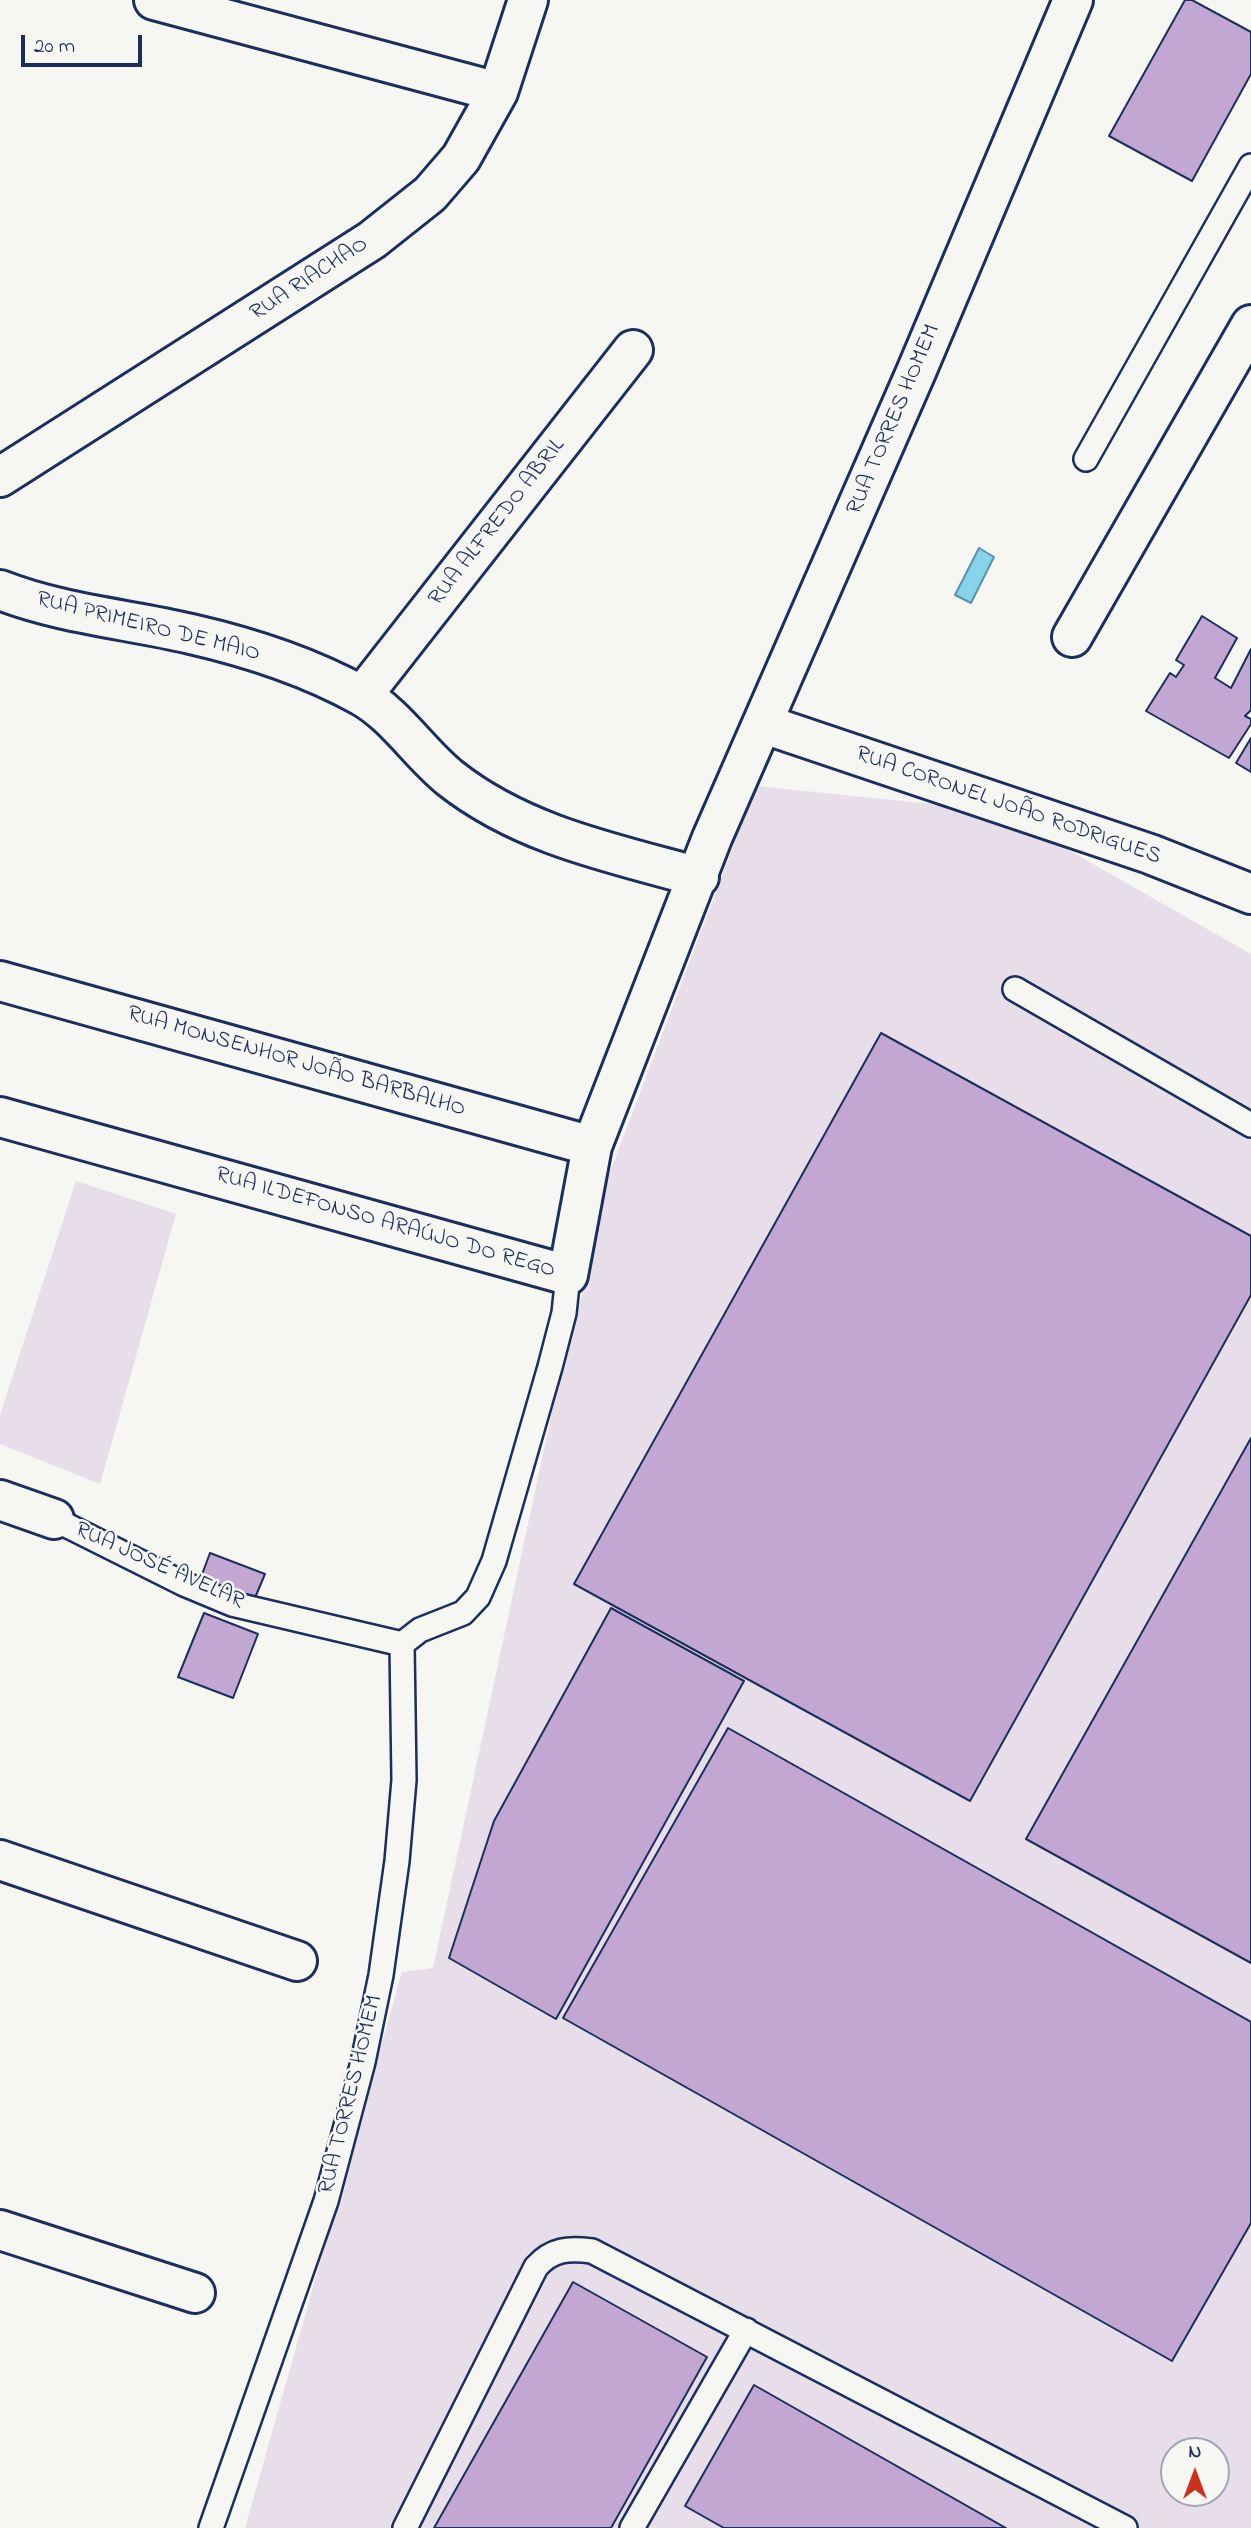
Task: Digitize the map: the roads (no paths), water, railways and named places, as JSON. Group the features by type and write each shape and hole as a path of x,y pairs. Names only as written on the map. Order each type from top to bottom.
{"street":[{"path":"154,0 498,92"},
{"name":"RUA RIACHAO","path":"0,477 372,240 430,194 461,158 498,92 528,0"},
{"name":"RUA TORRES HOMEM","path":"712,838 764,724 1073,0"},
{"path":"1072,637 1251,325"},
{"name":"RUA ALFREDO ABRIL","path":"362,696 633,350"},
{"name":"RUA PRIMEIRO DE MAIO","path":"0,590 66,610 191,634 256,652 362,696 449,777 494,807 557,837 699,877"},
{"name":"RUA CORONEL JOÃO RODRIGUES","path":"764,724 1150,854 1251,894"},
{"name":"RUA ILDEFONSO ARAÚJO DO REGO","path":"0,1117 568,1275 592,1146 712,838"},
{"name":"RUA MONSENHOR JOÃO BARBALHO","path":"0,981 592,1146"},
{"name":"RUA JOSÉ AVELAR","path":"0,1500 54,1519"},
{"path":"0,1860 297,1961"},
{"path":"0,2230 195,2293"}],"lane":[{"path":"1086,459 1251,166"},
{"path":"1015,989 1251,1125"},
{"path":"402,1644 420,1630 463,1613 478,1597 494,1561 550,1367 564,1312 568,1275"},
{"name":"RUA JOSÉ AVELAR","path":"54,1519 184,1584 232,1604 402,1644"},
{"name":"RUA TORRES HOMEM","path":"211,2528 326,2201 363,2062 381,1975 397,1861 404,1780 402,1644"},
{"path":"405,2528 536,2267 545,2257 559,2249 592,2251 1125,2528"},
{"path":"632,2528 746,2330"}],"water":[{"path":"979,548 994,557 971,603 955,595"}]}
